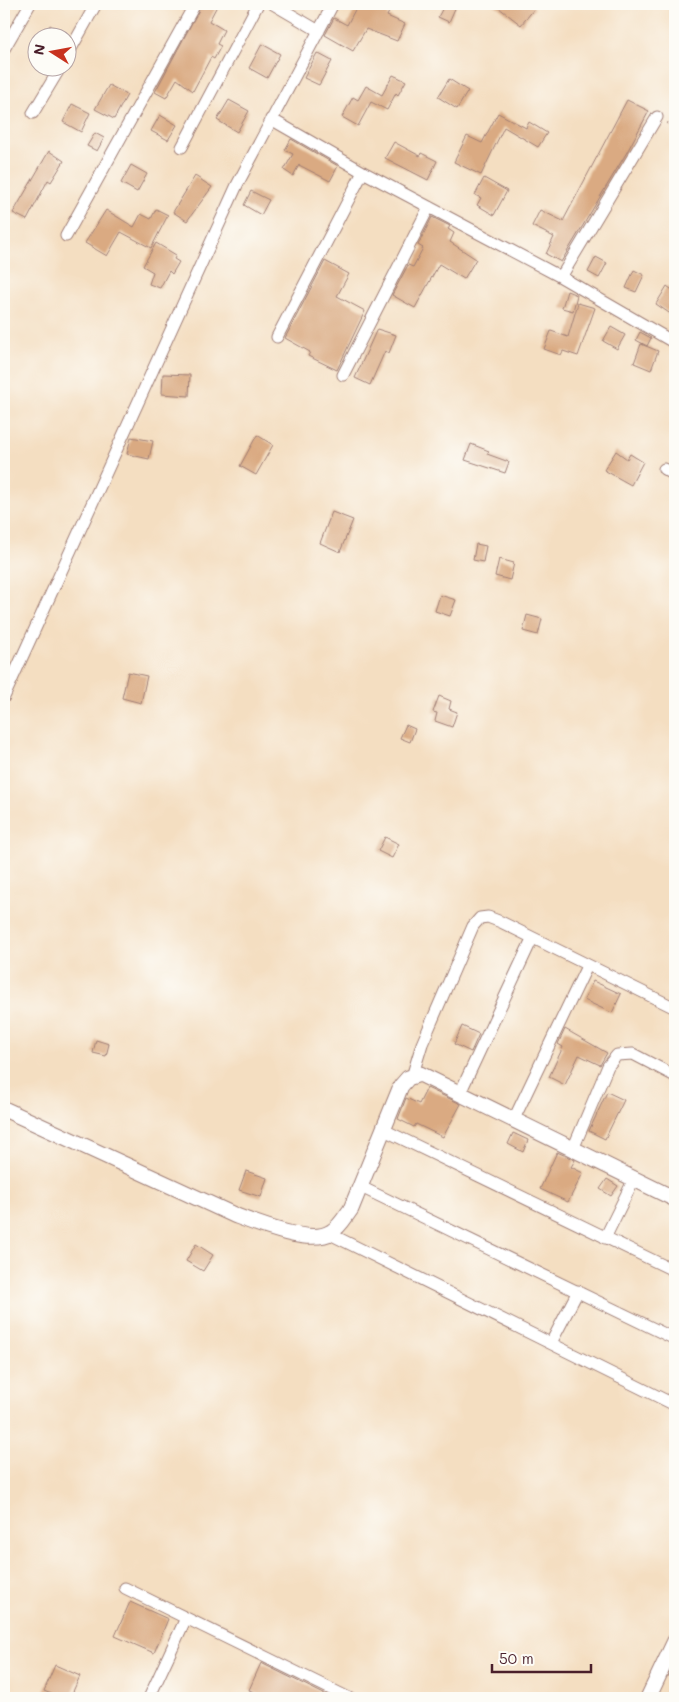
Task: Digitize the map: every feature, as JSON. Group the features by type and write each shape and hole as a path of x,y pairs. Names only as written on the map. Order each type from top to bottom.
{"street":[{"path":"4,49 30,4"},
{"path":"78,36 96,4"},
{"path":"66,236 196,4"},
{"path":"182,147 258,4"},
{"path":"273,4 319,31"},
{"path":"4,697 237,185 333,4"},
{"path":"34,113 54,78"},
{"path":"561,278 657,117"},
{"path":"271,119 363,172 561,278 675,343"},
{"path":"278,337 363,172"},
{"path":"343,375 429,208"},
{"path":"664,469 675,475"},
{"path":"412,1077 422,1044 476,922 480,918 488,917 675,1008"},
{"path":"460,1093 532,939"},
{"path":"514,1119 587,966"},
{"path":"573,1149 608,1066 617,1055 634,1054 675,1076"},
{"path":"4,1109 234,1215 270,1229 318,1236 330,1234 351,1209 401,1086 408,1078 420,1074 634,1179 674,1196"},
{"path":"384,1130 675,1271"},
{"path":"605,1238 634,1179"},
{"path":"361,1187 675,1339"},
{"path":"330,1234 675,1405"},
{"path":"551,1343 578,1291"},
{"path":"125,1588 349,1698"},
{"path":"149,1698 186,1618"},
{"path":"648,1698 675,1640"}],"building":[{"path":"202,4 218,4 209,21 224,30 217,44 221,46 214,59 211,57 193,91 177,79 166,98 155,92"},
{"path":"358,4 393,4 387,16 405,24 397,41 366,29 353,51 325,35 334,18 347,25"},
{"path":"445,4 457,4 449,22 438,17"},
{"path":"494,4 529,4 535,8 521,25"},
{"path":"262,44 280,54 267,78 249,68"},
{"path":"317,53 332,61 319,85 304,78"},
{"path":"393,75 406,81 398,95 396,93 387,110 371,102 358,126 342,117 353,97 358,100 366,86 382,95"},
{"path":"449,79 468,91 457,109 438,97"},
{"path":"109,85 127,95 114,119 95,109"},
{"path":"229,100 249,111 237,132 217,120"},
{"path":"627,100 649,111 627,152 561,262 546,254 554,237 532,226 540,210 563,221"},
{"path":"72,104 90,113 81,132 63,122"},
{"path":"498,113 526,128 529,122 547,133 538,147 504,127 481,175 454,162 467,136 482,143"},
{"path":"160,115 177,125 168,140 151,131"},
{"path":"95,133 104,138 97,151 87,146"},
{"path":"291,139 338,166 330,181 299,165 293,176 284,170 293,154 285,150"},
{"path":"394,142 420,156 421,153 437,161 428,180 385,158"},
{"path":"49,151 64,161 51,182 48,180 27,220 13,213"},
{"path":"131,165 147,174 137,192 121,183"},
{"path":"195,176 212,187 187,221 173,212"},
{"path":"484,178 507,191 494,215 477,205 481,198 475,195"},
{"path":"251,191 269,200 261,215 244,205"},
{"path":"156,209 168,215 151,248 121,232 107,256 85,243 106,210 134,227 141,214 151,219"},
{"path":"432,217 450,226 448,229 454,233 450,242 476,259 464,279 439,264 415,308 392,295 408,265 413,267 423,248 418,245"},
{"path":"156,243 176,255 174,259 179,262 172,274 169,271 160,288 149,284 153,272 143,266"},
{"path":"596,257 607,263 599,278 588,272"},
{"path":"325,261 349,274 337,296 365,311 337,370 308,356 310,352 285,338"},
{"path":"634,270 644,275 636,292 626,288"},
{"path":"667,286 675,292 675,317 656,304"},
{"path":"567,291 577,295 573,311 562,308"},
{"path":"578,303 595,308 578,356 563,351 561,355 544,349 551,331 568,337"},
{"path":"611,327 625,335 617,349 603,341"},
{"path":"377,329 396,335 389,353 385,351 370,385 355,378"},
{"path":"640,332 651,338 647,346 636,340"},
{"path":"641,344 658,351 651,370 634,363"},
{"path":"163,374 190,375 189,396 162,394"},
{"path":"257,435 273,445 256,475 240,466"},
{"path":"131,437 153,441 149,459 127,454"},
{"path":"471,444 489,451 487,454 509,462 505,473 465,460"},
{"path":"616,451 627,459 630,454 643,462 631,485 604,470"},
{"path":"332,512 353,520 340,552 320,543"},
{"path":"476,544 486,546 483,562 473,560"},
{"path":"499,559 514,563 510,580 495,576"},
{"path":"440,595 456,600 450,616 435,611"},
{"path":"527,615 542,619 538,635 523,631"},
{"path":"128,672 147,676 141,703 122,698"},
{"path":"439,696 451,701 449,709 457,712 452,727 435,721 437,713 433,712"},
{"path":"406,725 415,729 410,742 400,738"},
{"path":"385,837 399,844 392,858 378,851"},
{"path":"593,981 621,994 612,1013 584,1000"},
{"path":"462,1026 479,1034 471,1052 454,1044"},
{"path":"565,1029 607,1053 600,1065 579,1055 565,1085 549,1077 563,1047 558,1044"},
{"path":"96,1040 109,1044 106,1056 93,1053"},
{"path":"427,1088 461,1104 443,1137 416,1124 414,1127 398,1119 406,1098 419,1104"},
{"path":"607,1092 624,1100 605,1139 589,1131"},
{"path":"513,1133 528,1140 523,1152 508,1144"},
{"path":"557,1152 575,1160 571,1167 583,1173 568,1202 540,1189"},
{"path":"246,1171 267,1178 261,1197 239,1190"},
{"path":"607,1179 618,1186 611,1196 600,1189"},
{"path":"196,1244 213,1255 203,1271 186,1261"},
{"path":"130,1602 168,1619 154,1653 115,1636"},
{"path":"261,1663 332,1698 268,1698 249,1690"},
{"path":"55,1665 80,1676 70,1698 61,1698 44,1691"}]}
